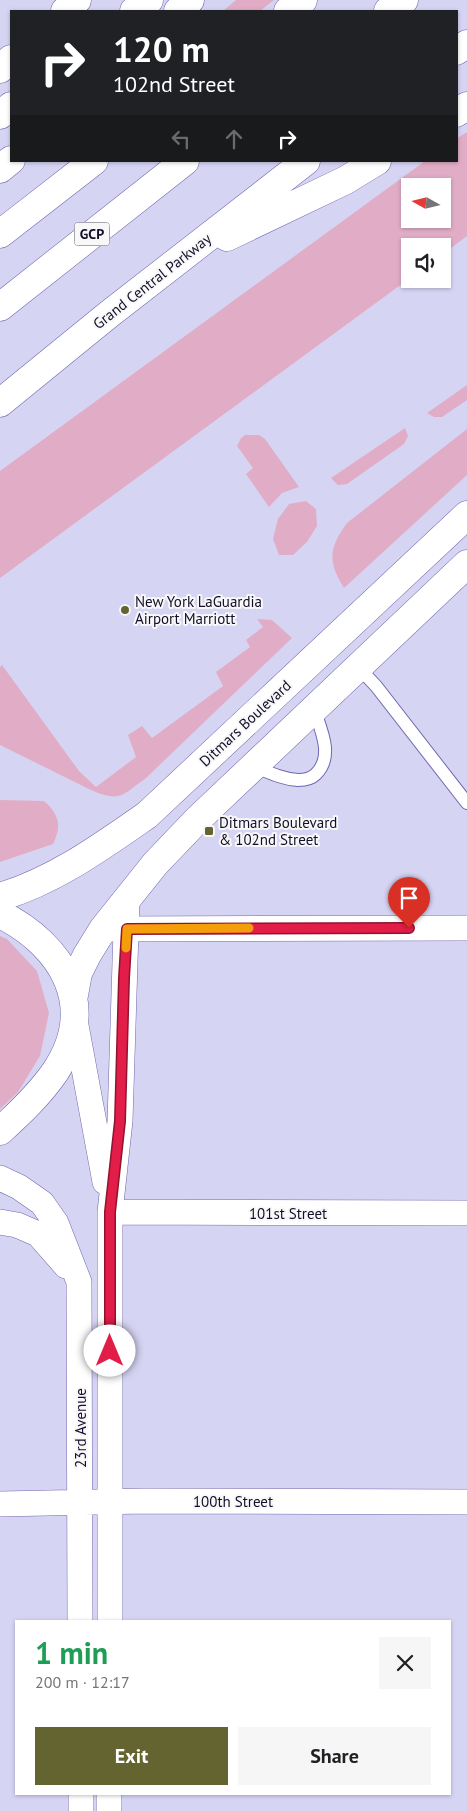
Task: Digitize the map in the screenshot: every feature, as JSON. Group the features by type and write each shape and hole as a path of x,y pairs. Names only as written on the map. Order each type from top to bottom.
{"main road":[{"path":"66,10 77,0"},
{"path":"135,10 149,0"},
{"path":"179,10 190,0"},
{"path":"289,10 303,0"},
{"path":"389,10 404,0"},
{"path":"0,69 10,60"},
{"path":"0,115 10,107"},
{"path":"0,169 10,161"},
{"path":"0,234 93,162"},
{"name":"GCP","path":"0,308 184,162"},
{"name":"Grand Central Parkway","path":"0,403 108,315 305,162"},
{"path":"181,259 346,180 375,162"},
{"name":"Ditmars Boulevard","path":"0,897 16,893 88,856 147,815 467,515"},
{"path":"0,1131 40,1092 56,1071 68,1046 75,1007 78,973 87,955 115,929 127,899 155,864 196,820 467,564"},
{"path":"0,914 24,927 48,948 64,970 75,1007"}],"street":[{"path":"115,929 467,928"},
{"name":"23rd Avenue","path":"110,1620 110,1212 120,1121 124,978 115,929"},
{"name":"23rd Avenue","path":"75,1007 110,1212"},
{"name":"23rd Avenue","path":"0,1178 19,1187 42,1203 56,1223 79,1282 80,1620"},
{"name":"101st Street","path":"110,1212 467,1213"},
{"path":"0,1222 17,1225 38,1234 79,1282"},
{"name":"100th Street","path":"0,1504 144,1501 467,1502"},
{"path":"81,1795 81,1811"},
{"path":"109,1795 109,1811"}],"lane":[{"path":"358,666 376,686 467,803"},
{"path":"253,766 280,776 299,780 311,779 322,768 326,750 314,709"}],"shaded area":[{"path":"236,0 274,0 261,10 224,10"},
{"path":"467,132 467,236 451,248 451,238 401,238 401,285 0,578 0,471 401,179 401,228 451,228 451,178 402,178 424,162 458,162 458,138"},
{"path":"467,385 467,400 442,417 434,417 427,413"},
{"path":"405,428 408,436 404,444 347,484 338,485 331,478"},
{"path":"467,429 467,475 344,588 335,571 332,556 336,540 347,523"},
{"path":"245,435 259,435 265,439 299,487 282,493 269,507 246,474 253,468 237,446"},
{"path":"306,501 316,509 317,526 307,542 293,555 279,555 273,539 278,519 289,504"},
{"path":"257,619 272,620 292,638 146,778 126,793 115,796 101,794 0,745 0,667 2,665 79,771 96,787 136,757 128,735 142,726 152,738 223,686 216,672 250,647 246,640 263,627"},
{"path":"0,800 44,801 53,811 58,821 58,832 53,844 0,862"},
{"path":"0,936 7,939 37,971 49,1013 40,1056 18,1092 0,1109"}],"slow traffic":[{"path":"126,948 127,929 249,928"}],"place":[{"name":"New York LaGuardia Airport Marriott","path":"125,610"},
{"name":"Ditmars Boulevard & 102nd Street","path":"209,831"}],"route":[{"path":"110,1351 110,1212 120,1121 127,929 409,928"}]}
